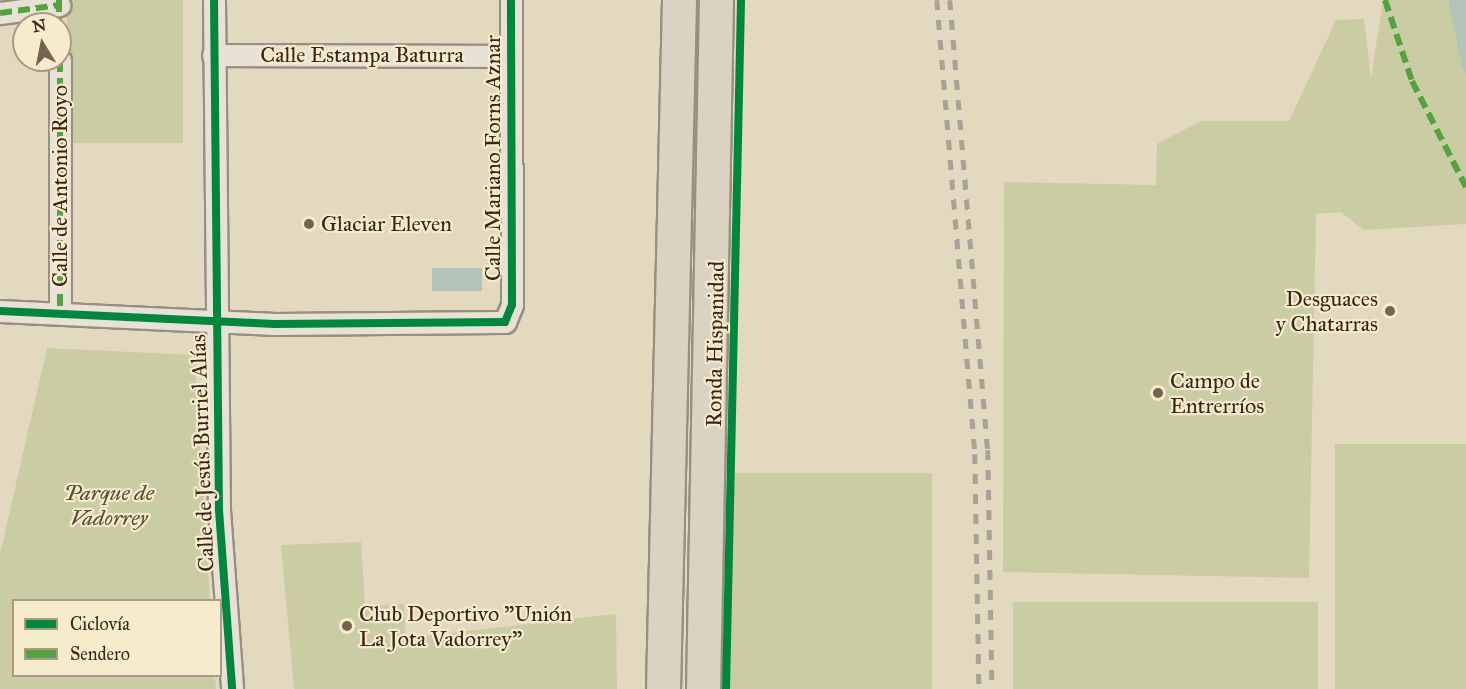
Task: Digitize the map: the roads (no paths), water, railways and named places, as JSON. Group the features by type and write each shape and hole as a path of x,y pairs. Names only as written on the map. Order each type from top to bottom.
{"highway":[{"name":"Ronda Hispanidad","path":"663,689 679,0"},
{"name":"Ronda Hispanidad","path":"703,689 716,0"}],"street":[{"name":"Calle de Jesús Burriel Alías","path":"214,0 215,321 219,510 232,689"},
{"name":"Calle Mariano Forns Aznar","path":"215,321 494,326 510,316 511,0"},
{"path":"0,13 59,10"},
{"name":"Calle Estampa Baturra","path":"213,55 511,56"},
{"name":"Calle de Antonio Royo","path":"60,72 60,313"},
{"path":"0,310 215,321"}],"railway":[{"path":"937,0 975,454 979,689"},
{"path":"950,0 988,450 992,689"}],"place":[{"name":"Glaciar Eleven","path":"309,224"},
{"name":"Desguaces y Chatarras","path":"1390,311"},
{"name":"Campo de Entrerríos","path":"1158,393"},
{"name":"Club Deportivo \"Unión La Jota Vadorrey\"","path":"347,626"}],"park label":[{"name":"Parque de Vadorrey","path":"109,504"}]}
